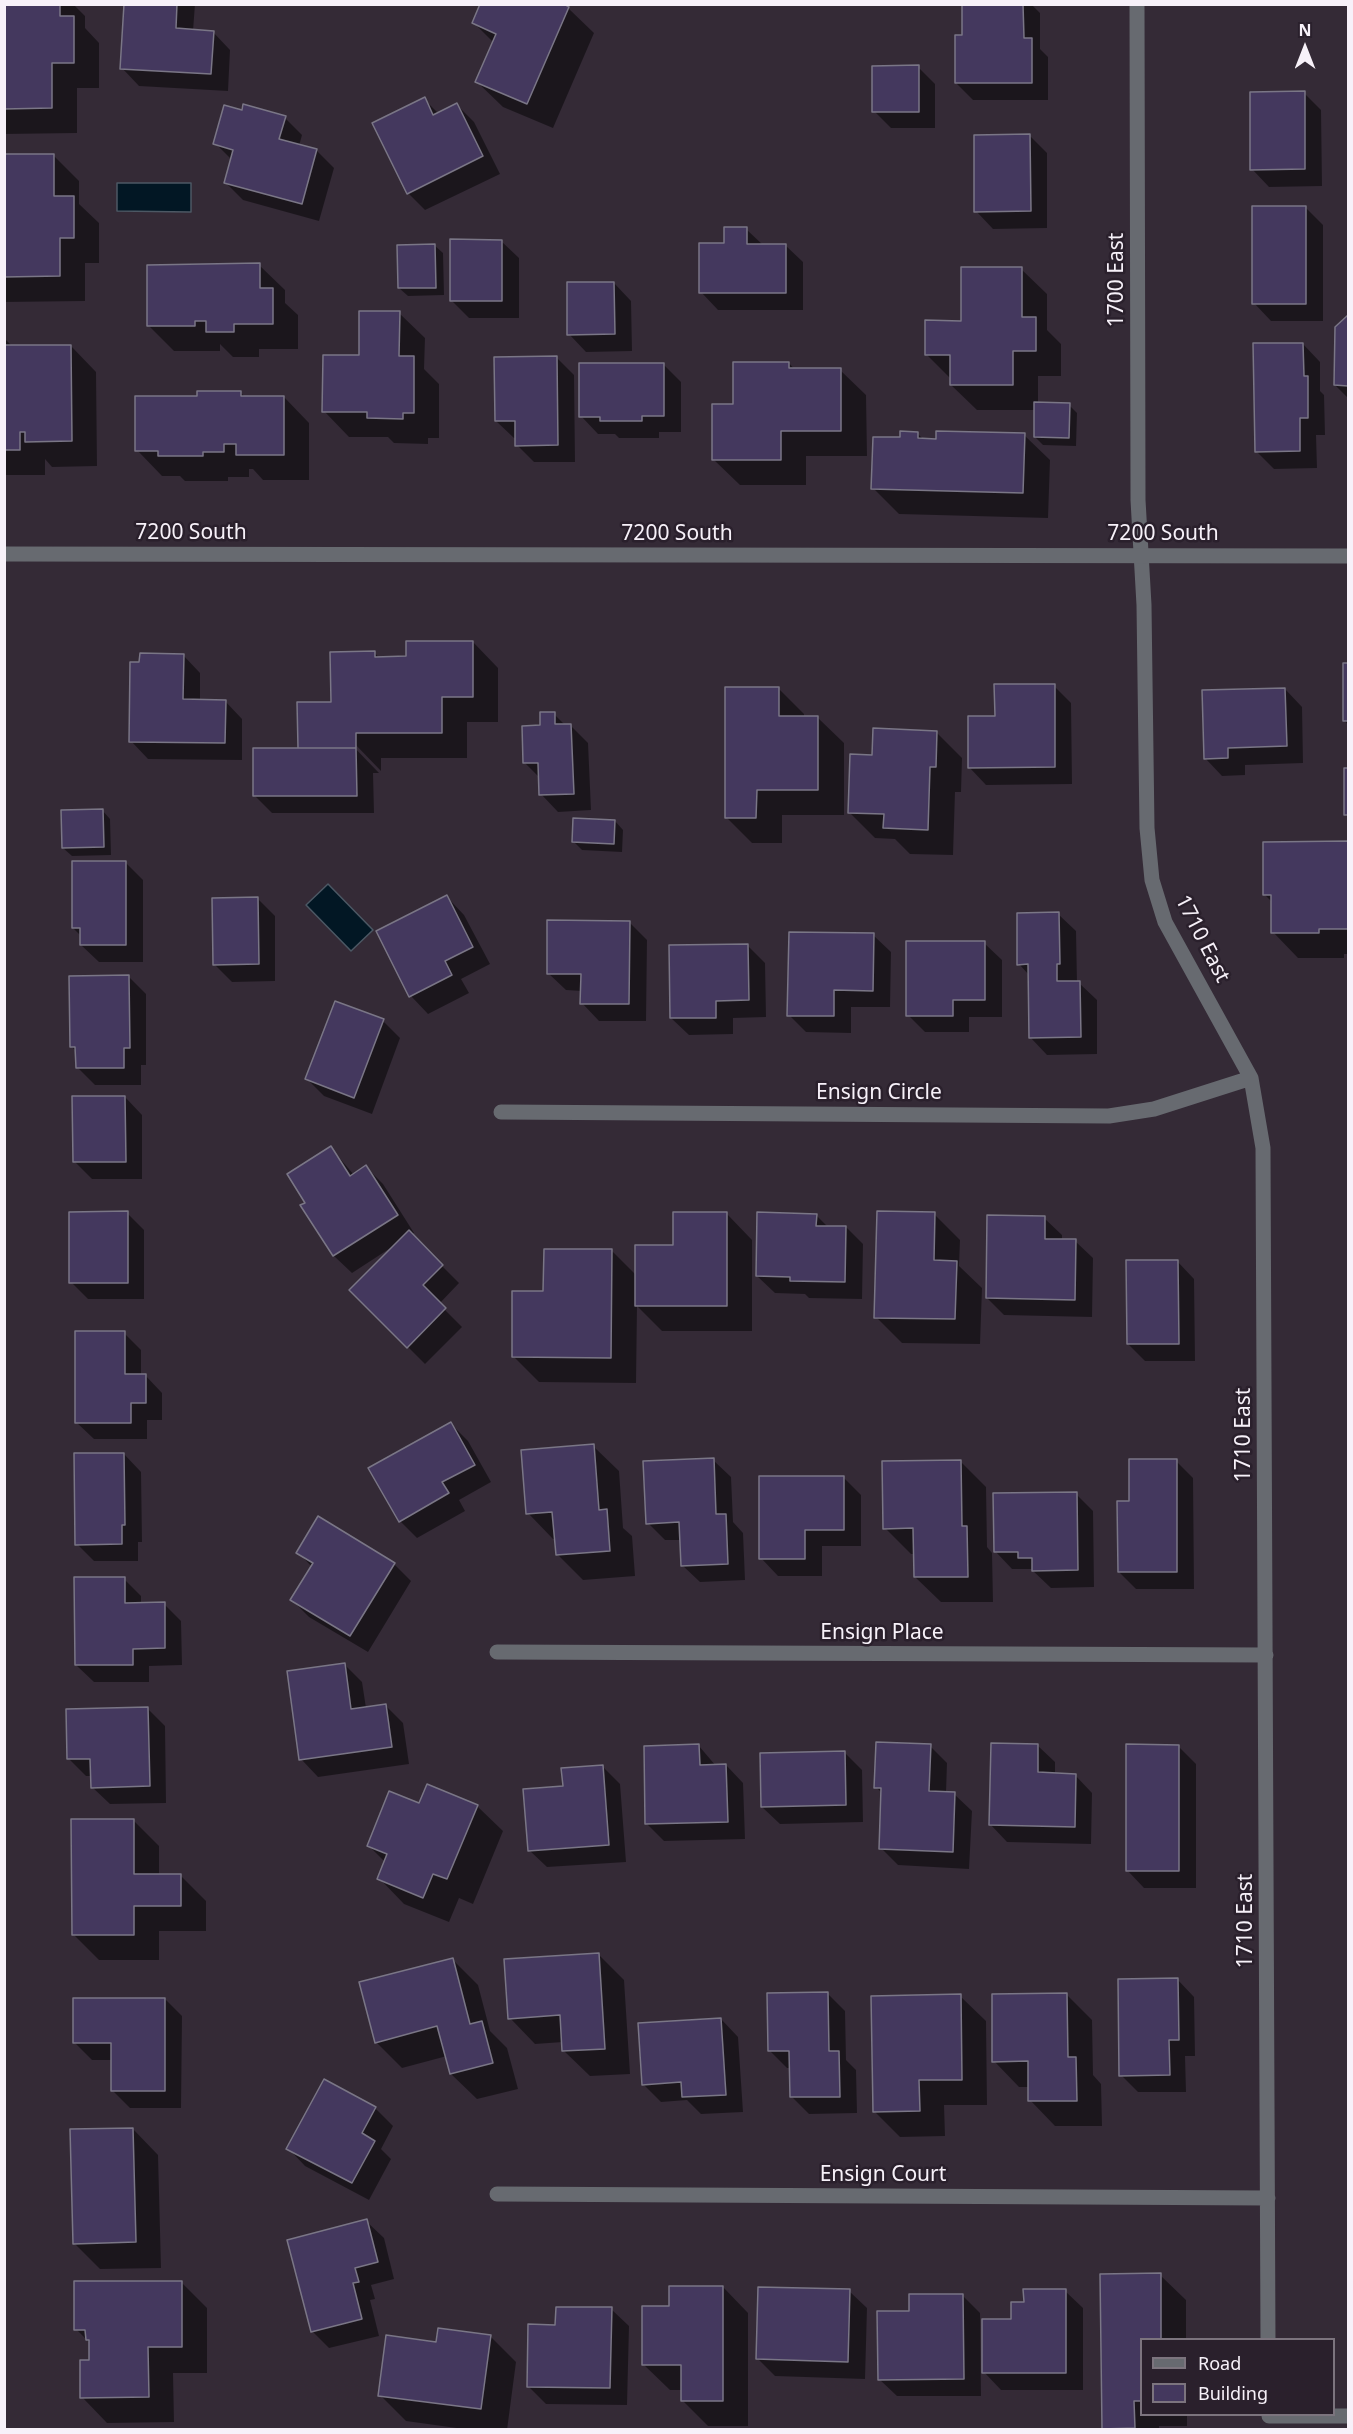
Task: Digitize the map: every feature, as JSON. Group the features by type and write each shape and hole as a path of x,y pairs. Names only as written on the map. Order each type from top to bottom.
{"street":[{"name":"1700 East","path":"1137,4 1138,500 1141,555"},
{"name":"7200 South","path":"4,554 1348,556"},
{"name":"1710 East","path":"1141,555 1144,605 1147,828 1152,880 1165,922 1251,1078 1263,1148 1269,2338"},
{"name":"Ensign Circle","path":"501,1112 1109,1116 1154,1109 1251,1078"},
{"name":"Ensign Place","path":"497,1652 1266,1655"},
{"name":"Ensign Court","path":"497,2194 1268,2198"},
{"path":"1269,2420 1348,2416"}],"water":[{"path":"117,183 191,183 191,212 117,211"},
{"path":"328,884 373,930 351,951 306,905"}],"building":[{"path":"4,4 60,4 60,16 74,16 74,63 52,63 52,108 4,109"},
{"path":"124,4 177,4 176,28 214,31 211,74 120,69"},
{"path":"480,4 564,4 569,7 527,104 475,82 496,34 472,23"},
{"path":"962,4 1023,4 1024,38 1032,38 1032,83 955,83 955,35 962,35"},
{"path":"919,65 919,112 872,112 872,66"},
{"path":"1305,91 1305,169 1250,170 1250,92"},
{"path":"425,97 433,115 457,103 483,156 407,194 372,123"},
{"path":"243,104 286,116 279,139 317,149 302,204 224,183 233,150 213,144 224,105 242,110"},
{"path":"1030,134 1031,211 974,212 974,135"},
{"path":"4,154 54,154 54,196 74,196 74,238 60,238 60,276 4,277"},
{"path":"1252,206 1306,206 1306,304 1252,304"},
{"path":"724,227 747,227 747,244 786,244 786,293 699,293 699,243 724,243"},
{"path":"450,239 502,240 502,301 450,301"},
{"path":"435,244 436,288 398,288 397,245"},
{"path":"260,263 260,288 273,288 273,324 234,324 234,332 206,332 206,321 195,321 195,326 147,326 147,265"},
{"path":"961,267 1022,267 1022,317 1036,317 1036,351 1013,351 1013,385 950,385 950,355 925,355 925,320 961,321"},
{"path":"567,282 614,282 615,334 567,335"},
{"path":"359,311 400,311 399,356 414,356 414,413 403,413 403,419 367,418 367,412 322,412 323,355 359,355"},
{"path":"1348,315 1348,386 1334,385 1335,327"},
{"path":"4,337 5,345 71,345 72,441 25,442 25,432 20,432 20,450 4,450"},
{"path":"1253,343 1303,343 1304,376 1308,376 1308,418 1300,418 1300,451 1255,452"},
{"path":"557,356 558,445 515,446 515,421 495,421 494,357"},
{"path":"733,362 789,362 789,368 841,368 841,431 781,431 781,460 712,460 712,404 733,404"},
{"path":"579,363 664,363 664,416 642,416 642,421 600,421 600,417 579,417"},
{"path":"197,391 241,391 241,396 284,396 284,455 236,455 236,444 224,444 224,452 203,452 203,456 158,456 158,451 135,451 135,396 197,396"},
{"path":"1034,402 1070,403 1069,438 1034,437"},
{"path":"900,431 918,432 918,438 936,439 936,431 1025,433 1023,493 871,489 873,437 900,437"},
{"path":"406,641 473,641 473,697 442,697 442,733 356,733 356,748 298,748 297,702 331,702 330,652 375,651 375,657 406,656"},
{"path":"140,653 184,654 183,699 226,700 225,743 129,742 130,662 139,662"},
{"path":"1343,663 1348,663 1348,721 1343,721"},
{"path":"994,684 1055,684 1055,767 968,768 968,716 995,716"},
{"path":"725,687 779,687 779,716 818,716 818,790 757,790 756,818 725,818"},
{"path":"1285,688 1287,746 1228,748 1228,758 1204,759 1202,690"},
{"path":"540,712 555,712 555,724 571,724 574,794 539,795 538,763 523,763 522,726 540,725"},
{"path":"873,728 937,731 936,767 930,767 928,830 883,828 884,814 848,813 850,754 872,755"},
{"path":"253,748 356,748 357,796 253,796"},
{"path":"1344,768 1348,768 1348,815 1344,815"},
{"path":"103,809 104,847 62,848 61,810"},
{"path":"573,818 615,820 614,844 572,842"},
{"path":"1348,841 1348,929 1319,929 1319,933 1271,933 1271,895 1263,895 1263,842"},
{"path":"72,861 126,861 126,945 80,945 80,928 72,928"},
{"path":"447,895 473,947 445,961 452,975 409,997 376,931"},
{"path":"258,897 259,964 213,965 212,898"},
{"path":"1059,912 1060,964 1057,964 1057,981 1080,981 1081,1037 1029,1038 1028,964 1017,965 1017,913"},
{"path":"547,920 630,921 629,1004 580,1004 581,974 547,974"},
{"path":"789,932 874,933 873,991 834,990 834,1016 787,1016"},
{"path":"906,941 985,941 985,1000 953,1000 953,1016 906,1016"},
{"path":"748,944 749,1000 716,1001 716,1018 670,1018 669,945"},
{"path":"129,975 130,1048 124,1048 124,1068 76,1068 75,1047 70,1047 69,976"},
{"path":"335,1001 384,1019 354,1098 305,1079"},
{"path":"72,1096 125,1096 126,1162 73,1162"},
{"path":"331,1146 350,1176 366,1165 398,1215 333,1256 300,1205 305,1203 287,1174"},
{"path":"128,1211 128,1283 69,1283 69,1212"},
{"path":"877,1211 935,1212 934,1260 957,1261 955,1319 874,1318"},
{"path":"673,1212 727,1212 727,1306 635,1306 635,1245 673,1245"},
{"path":"757,1212 817,1214 816,1226 846,1226 845,1282 790,1281 790,1277 756,1276"},
{"path":"987,1215 1045,1216 1045,1239 1076,1239 1075,1300 986,1298"},
{"path":"409,1230 443,1265 423,1285 446,1308 407,1348 349,1290"},
{"path":"544,1249 612,1249 611,1358 512,1357 512,1291 543,1291"},
{"path":"1126,1260 1178,1260 1179,1344 1127,1344"},
{"path":"75,1331 125,1331 125,1374 146,1374 146,1403 131,1403 131,1423 75,1423"},
{"path":"451,1422 475,1465 442,1482 449,1493 399,1522 368,1468"},
{"path":"594,1444 599,1510 607,1509 610,1551 556,1555 552,1512 526,1514 521,1450"},
{"path":"74,1453 124,1453 125,1525 122,1525 122,1544 75,1545"},
{"path":"714,1458 716,1514 726,1514 728,1564 681,1566 679,1522 646,1524 643,1461"},
{"path":"1129,1459 1177,1459 1177,1572 1118,1572 1117,1501 1129,1501"},
{"path":"961,1460 962,1526 967,1526 968,1577 914,1577 913,1528 883,1529 882,1461"},
{"path":"759,1476 844,1476 844,1530 805,1530 805,1559 759,1559"},
{"path":"1077,1492 1078,1570 1032,1571 1032,1558 1018,1558 1018,1552 994,1552 993,1493"},
{"path":"318,1516 395,1563 350,1636 290,1600 313,1563 296,1553"},
{"path":"74,1577 125,1577 125,1603 165,1602 165,1648 133,1649 133,1665 75,1665"},
{"path":"345,1663 351,1709 386,1704 392,1747 299,1760 287,1671"},
{"path":"148,1707 150,1786 91,1788 90,1759 67,1759 66,1709"},
{"path":"876,1742 931,1744 929,1791 955,1792 953,1852 879,1849 881,1788 874,1788"},
{"path":"991,1743 1038,1744 1038,1772 1076,1774 1075,1827 989,1825"},
{"path":"699,1744 700,1765 726,1764 728,1822 645,1824 644,1746"},
{"path":"1126,1744 1179,1745 1179,1871 1126,1871"},
{"path":"845,1751 846,1805 761,1807 760,1753"},
{"path":"603,1765 609,1845 528,1851 523,1789 563,1786 561,1768"},
{"path":"427,1784 478,1805 447,1879 433,1874 423,1898 377,1879 387,1854 367,1846 389,1791 419,1803"},
{"path":"71,1819 134,1819 134,1874 181,1874 181,1906 134,1906 134,1935 72,1935"},
{"path":"599,1953 605,2049 562,2051 560,2015 508,2019 504,1959"},
{"path":"453,1958 470,2024 482,2021 493,2063 450,2074 437,2026 375,2043 359,1982"},
{"path":"1178,1978 1179,2040 1169,2040 1170,2075 1119,2076 1118,1979"},
{"path":"828,1992 829,2051 839,2051 840,2097 790,2097 789,2051 768,2051 767,1993"},
{"path":"1067,1993 1068,2057 1076,2057 1077,2101 1028,2101 1028,2061 992,2062 992,1994"},
{"path":"961,1994 962,2080 919,2080 920,2111 873,2112 871,1996"},
{"path":"73,1998 165,1998 165,2091 111,2091 111,2043 73,2043"},
{"path":"721,2018 726,2095 682,2097 681,2082 642,2085 638,2023"},
{"path":"324,2079 376,2107 362,2133 375,2141 352,2183 286,2149"},
{"path":"133,2128 136,2242 73,2244 70,2129"},
{"path":"367,2219 378,2262 355,2268 359,2282 353,2283 362,2319 311,2332 287,2240"},
{"path":"1161,2273 1161,2338 1140,2338 1140,2401 1134,2401 1135,2428 1102,2429 1100,2274"},
{"path":"74,2281 182,2281 182,2347 148,2347 149,2397 80,2398 80,2360 89,2360 89,2340 86,2340 85,2330 74,2330"},
{"path":"669,2286 723,2286 723,2401 681,2401 681,2365 642,2365 642,2306 669,2306"},
{"path":"758,2287 850,2289 848,2362 756,2359"},
{"path":"1023,2289 1066,2289 1066,2373 982,2373 982,2319 1011,2319 1011,2302 1024,2302"},
{"path":"909,2294 963,2294 964,2379 878,2380 877,2311 909,2311"},
{"path":"556,2307 612,2307 610,2388 527,2387 528,2324 555,2325"},
{"path":"438,2328 491,2335 481,2409 378,2396 386,2335 436,2342"}]}
